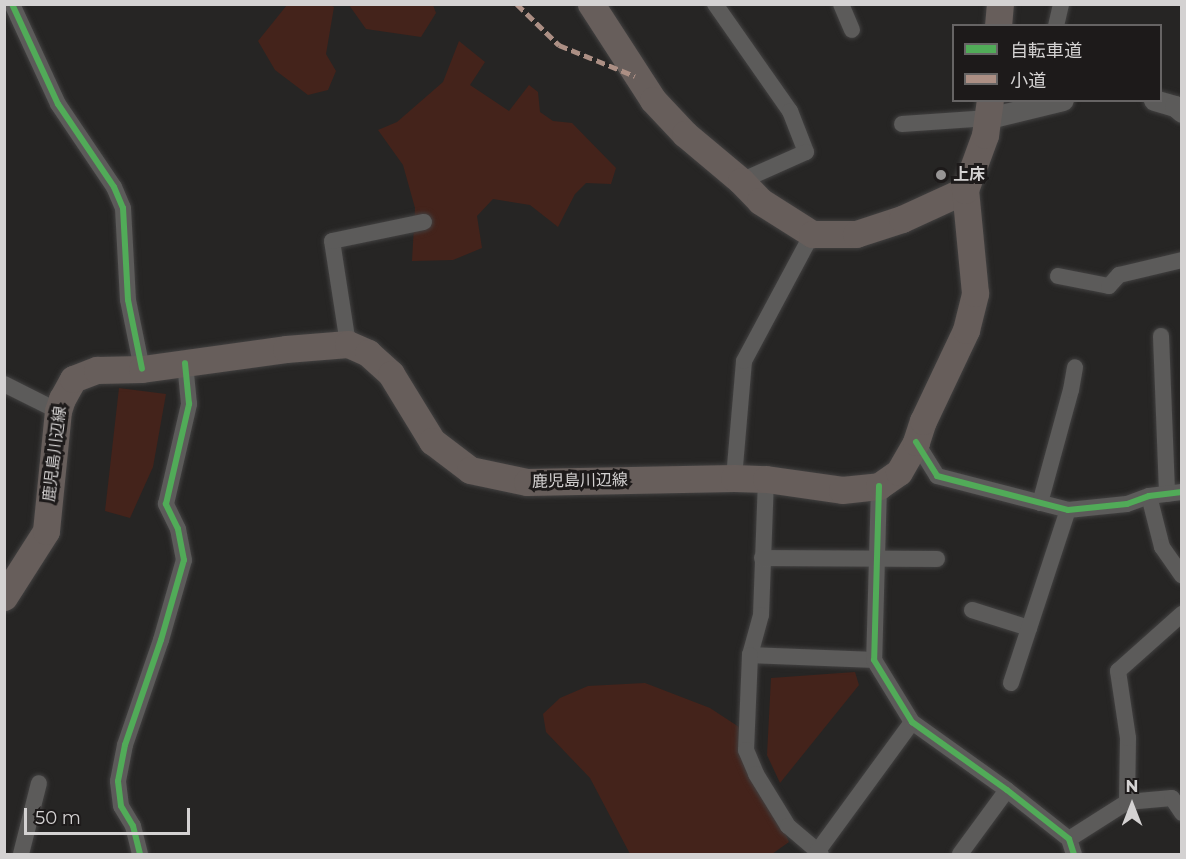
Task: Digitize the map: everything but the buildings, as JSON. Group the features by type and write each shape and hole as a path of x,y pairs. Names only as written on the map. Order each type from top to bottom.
{"main road":[{"path":"591,4 653,100 685,134 741,181 760,201 812,234 856,234 902,219 966,190"},
{"path":"879,486 899,472 916,441 923,421 966,330 975,293 966,190 974,172 990,109"},
{"name":"鹿児島川辺線","path":"4,597 46,531 58,411 73,379 98,370 142,369 348,344 368,353 391,374 432,441 470,470 527,482 734,478 766,479 842,490 879,486"}],"street":[{"path":"12,4 58,104 114,188 123,208 128,300 142,369"},
{"path":"715,4 790,111 806,152 741,181"},
{"path":"842,4 852,30"},
{"path":"1057,24 1062,4"},
{"path":"1161,102 1175,106 1182,112"},
{"path":"902,124 1041,103"},
{"path":"348,344 332,241 424,222"},
{"path":"734,478 744,361 812,234"},
{"path":"1058,276 1109,286 1119,275 1182,260"},
{"path":"916,441 938,476 1068,510 1127,504 1149,496 1174,493 1161,336"},
{"path":"140,855 133,826 121,806 118,781 124,745 161,640 184,560 178,529 166,504 189,404 185,363"},
{"path":"1040,502 1071,390 1075,366"},
{"path":"4,384 58,411"},
{"path":"766,479 761,615 750,655 747,750 756,774 788,826 819,853 912,722"},
{"path":"879,486 874,660 912,722 1007,790 1071,847 1127,802 1172,798 1182,813"},
{"path":"1149,496 1162,547 1182,576"},
{"path":"1011,684 1068,510"},
{"path":"762,558 937,559"},
{"path":"972,610 1029,628"},
{"path":"1127,802 1128,738 1118,671 1182,614"},
{"path":"750,655 874,660"},
{"path":"21,855 39,783"},
{"path":"960,855 1007,790"}],"shaded area":[{"path":"287,5 330,5 334,7 326,54 336,71 328,90 308,95 275,70 258,41"},
{"path":"349,5 433,5 436,13 421,37 366,29"},
{"path":"459,41 485,62 470,85 509,111 529,85 538,92 540,112 553,121 572,123 616,168 611,184 586,183 575,194 558,227 530,205 493,199 477,216 482,248 453,260 412,261 415,208 403,165 378,130 397,122 443,82"},
{"path":"119,388 166,394 153,467 130,518 105,511"},
{"path":"855,672 859,685 780,783 767,755 771,678"},
{"path":"645,683 710,708 742,729 789,842 772,854 630,854 590,778 546,732 543,714 560,698 588,686"}],"marked path":[{"path":"517,4 559,45 635,76"}],"cycle path":[{"path":"12,4 58,104 114,187 123,208 128,300 142,369"},
{"path":"140,854 133,826 121,806 118,781 125,745 161,640 184,560 178,529 166,504 189,404 185,363"},
{"path":"916,442 937,476 1068,510 1127,504 1149,496 1182,492"},
{"path":"879,486 874,660 912,722 1007,790 1069,839 1074,854"}],"place":[{"name":"上床","path":"941,175"}]}
